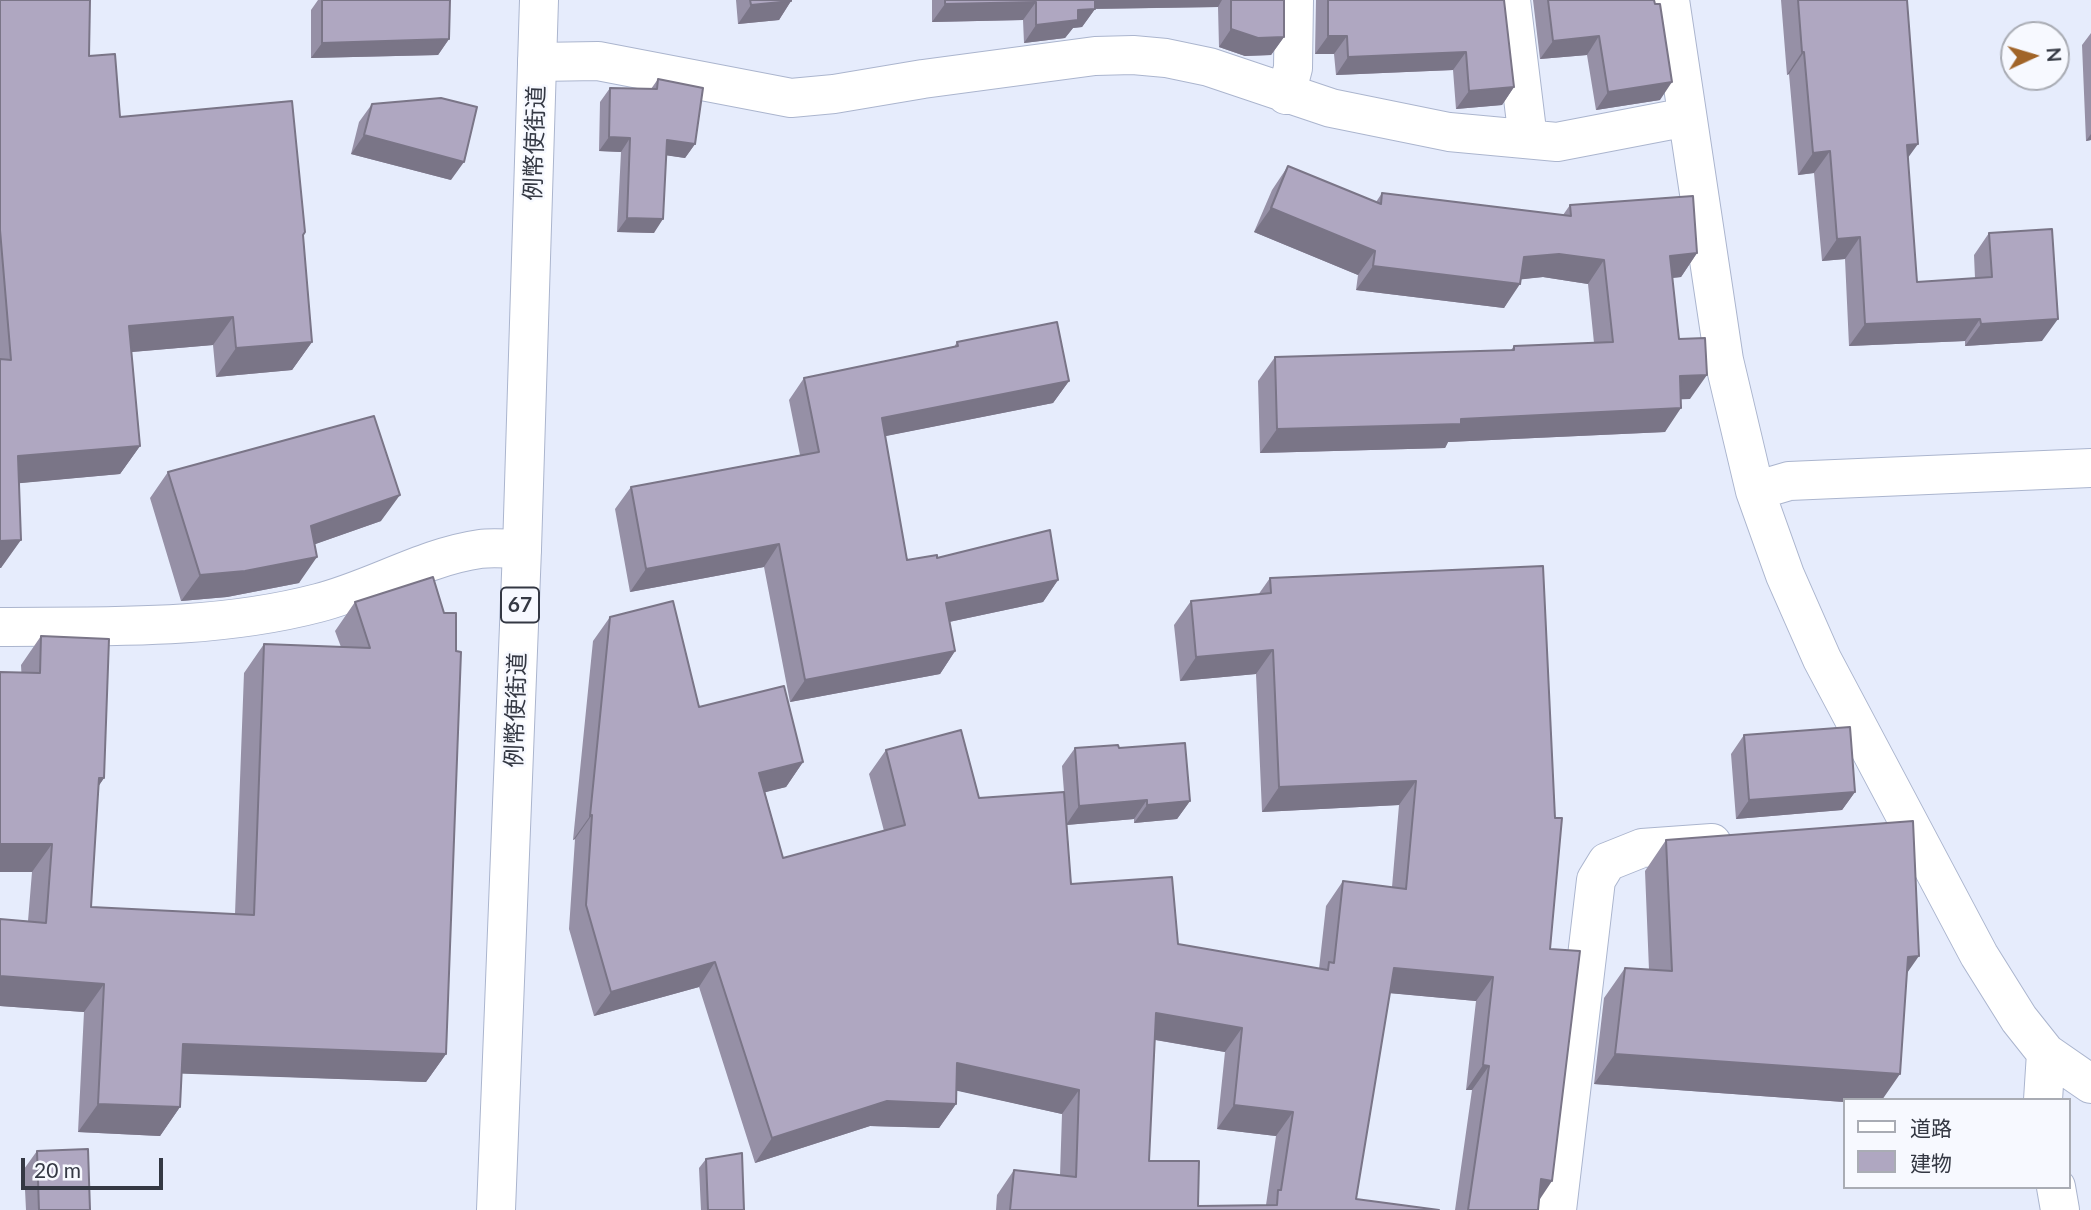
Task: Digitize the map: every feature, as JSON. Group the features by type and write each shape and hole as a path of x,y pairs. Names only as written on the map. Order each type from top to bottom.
{"street":[{"name":"例幣使街道","path":"496,1210 540,0"},
{"path":"1286,95 1293,68 1294,0"},
{"path":"1511,0 1528,139"},
{"path":"1670,0 1724,360 1755,491 1785,575 1893,822 2020,1020 2046,1054 2091,1084"},
{"path":"537,62 598,61 791,97 834,94 923,79 1095,57 1133,55 1166,58 1209,67 1331,108 1448,131 1558,142 1687,117"},
{"path":"1755,491 1789,481 2091,468"},
{"path":"0,627 162,626 250,616 319,603 452,555 481,548 522,549"},
{"path":"1557,1210 1596,880 1607,862 1642,848 1748,840"},
{"path":"2043,1098 2046,1054"},
{"path":"2056,1189 2060,1210"}],"building":[{"path":"0,0 90,0 89,56 115,54 120,117 292,101 305,232 303,235 312,342 236,348 233,317 129,326 140,446 18,456 21,540 0,541 0,359 11,360 0,230"},
{"path":"322,0 450,0 449,39 322,43"},
{"path":"750,0 791,0 791,1 751,5"},
{"path":"945,0 1095,0 1095,9 1078,10 1078,20 1036,25 1036,2 945,4"},
{"path":"1231,0 1284,0 1284,37 1258,38 1231,29"},
{"path":"1328,0 1504,0 1514,87 1469,91 1466,52 1348,57 1347,36 1328,36"},
{"path":"1548,0 1654,0 1655,4 1660,4 1672,82 1608,92 1599,36 1553,41"},
{"path":"1798,0 1907,0 1918,144 1907,145 1917,282 1992,277 1989,233 2052,229 2058,319 1981,324 1980,319 1865,324 1860,237 1837,239 1830,151 1813,153"},
{"path":"658,79 703,88 695,144 667,140 663,219 627,218 630,138 609,137 610,88 657,89"},
{"path":"441,98 477,107 464,162 364,135 372,104"},
{"path":"1288,166 1381,204 1382,193 1571,216 1570,205 1693,196 1697,253 1670,256 1679,339 1705,338 1707,375 1680,376 1681,408 1461,419 1461,424 1277,429 1275,357 1514,350 1514,346 1613,342 1604,260 1559,254 1524,257 1520,284 1373,266 1375,251 1271,208"},
{"path":"1057,322 1069,381 882,418 907,560 937,555 937,558 1050,530 1058,580 946,603 955,651 805,680 779,544 646,569 631,487 819,452 804,378"},
{"path":"374,416 400,495 311,526 317,557 245,571 200,575 168,472"},
{"path":"1543,566 1555,818 1562,818 1550,949 1580,951 1552,1181 1541,1179 1538,1210 1468,1210 1489,1066 1483,1065 1493,977 1394,968 1356,1199 1439,1210 1010,1210 1014,1170 1076,1177 1079,1090 957,1063 956,1104 887,1101 772,1138 715,962 611,992 586,905 592,815 590,816 610,617 673,601 699,707 784,686 803,762 759,773 783,858 905,825 886,750 961,730 979,798 1064,792 1071,884 1172,877 1178,944 1328,970 1329,962 1334,963 1343,881 1406,889 1416,781 1279,787 1273,650 1196,657 1191,601 1271,593 1270,578","holes":["1156,1013 1242,1028 1234,1105 1293,1112 1281,1190 1278,1190 1277,1205 1198,1206 1199,1161 1149,1161"]},
{"path":"433,577 444,613 456,613 456,651 461,652 446,1054 183,1044 180,1107 98,1104 104,984 0,976 0,919 46,923 52,844 0,844 0,672 40,673 41,636 109,639 104,778 99,778 91,907 254,915 264,644 370,648 355,602"},
{"path":"1850,727 1855,792 1749,800 1744,735"},
{"path":"1185,743 1190,801 1147,805 1147,800 1079,806 1075,748"},
{"path":"1913,821 1919,956 1908,957 1900,1074 1615,1054 1625,968 1672,971 1666,840"},
{"path":"88,1149 90,1210 39,1210 37,1151"},
{"path":"742,1153 744,1210 708,1210 706,1159"}]}
